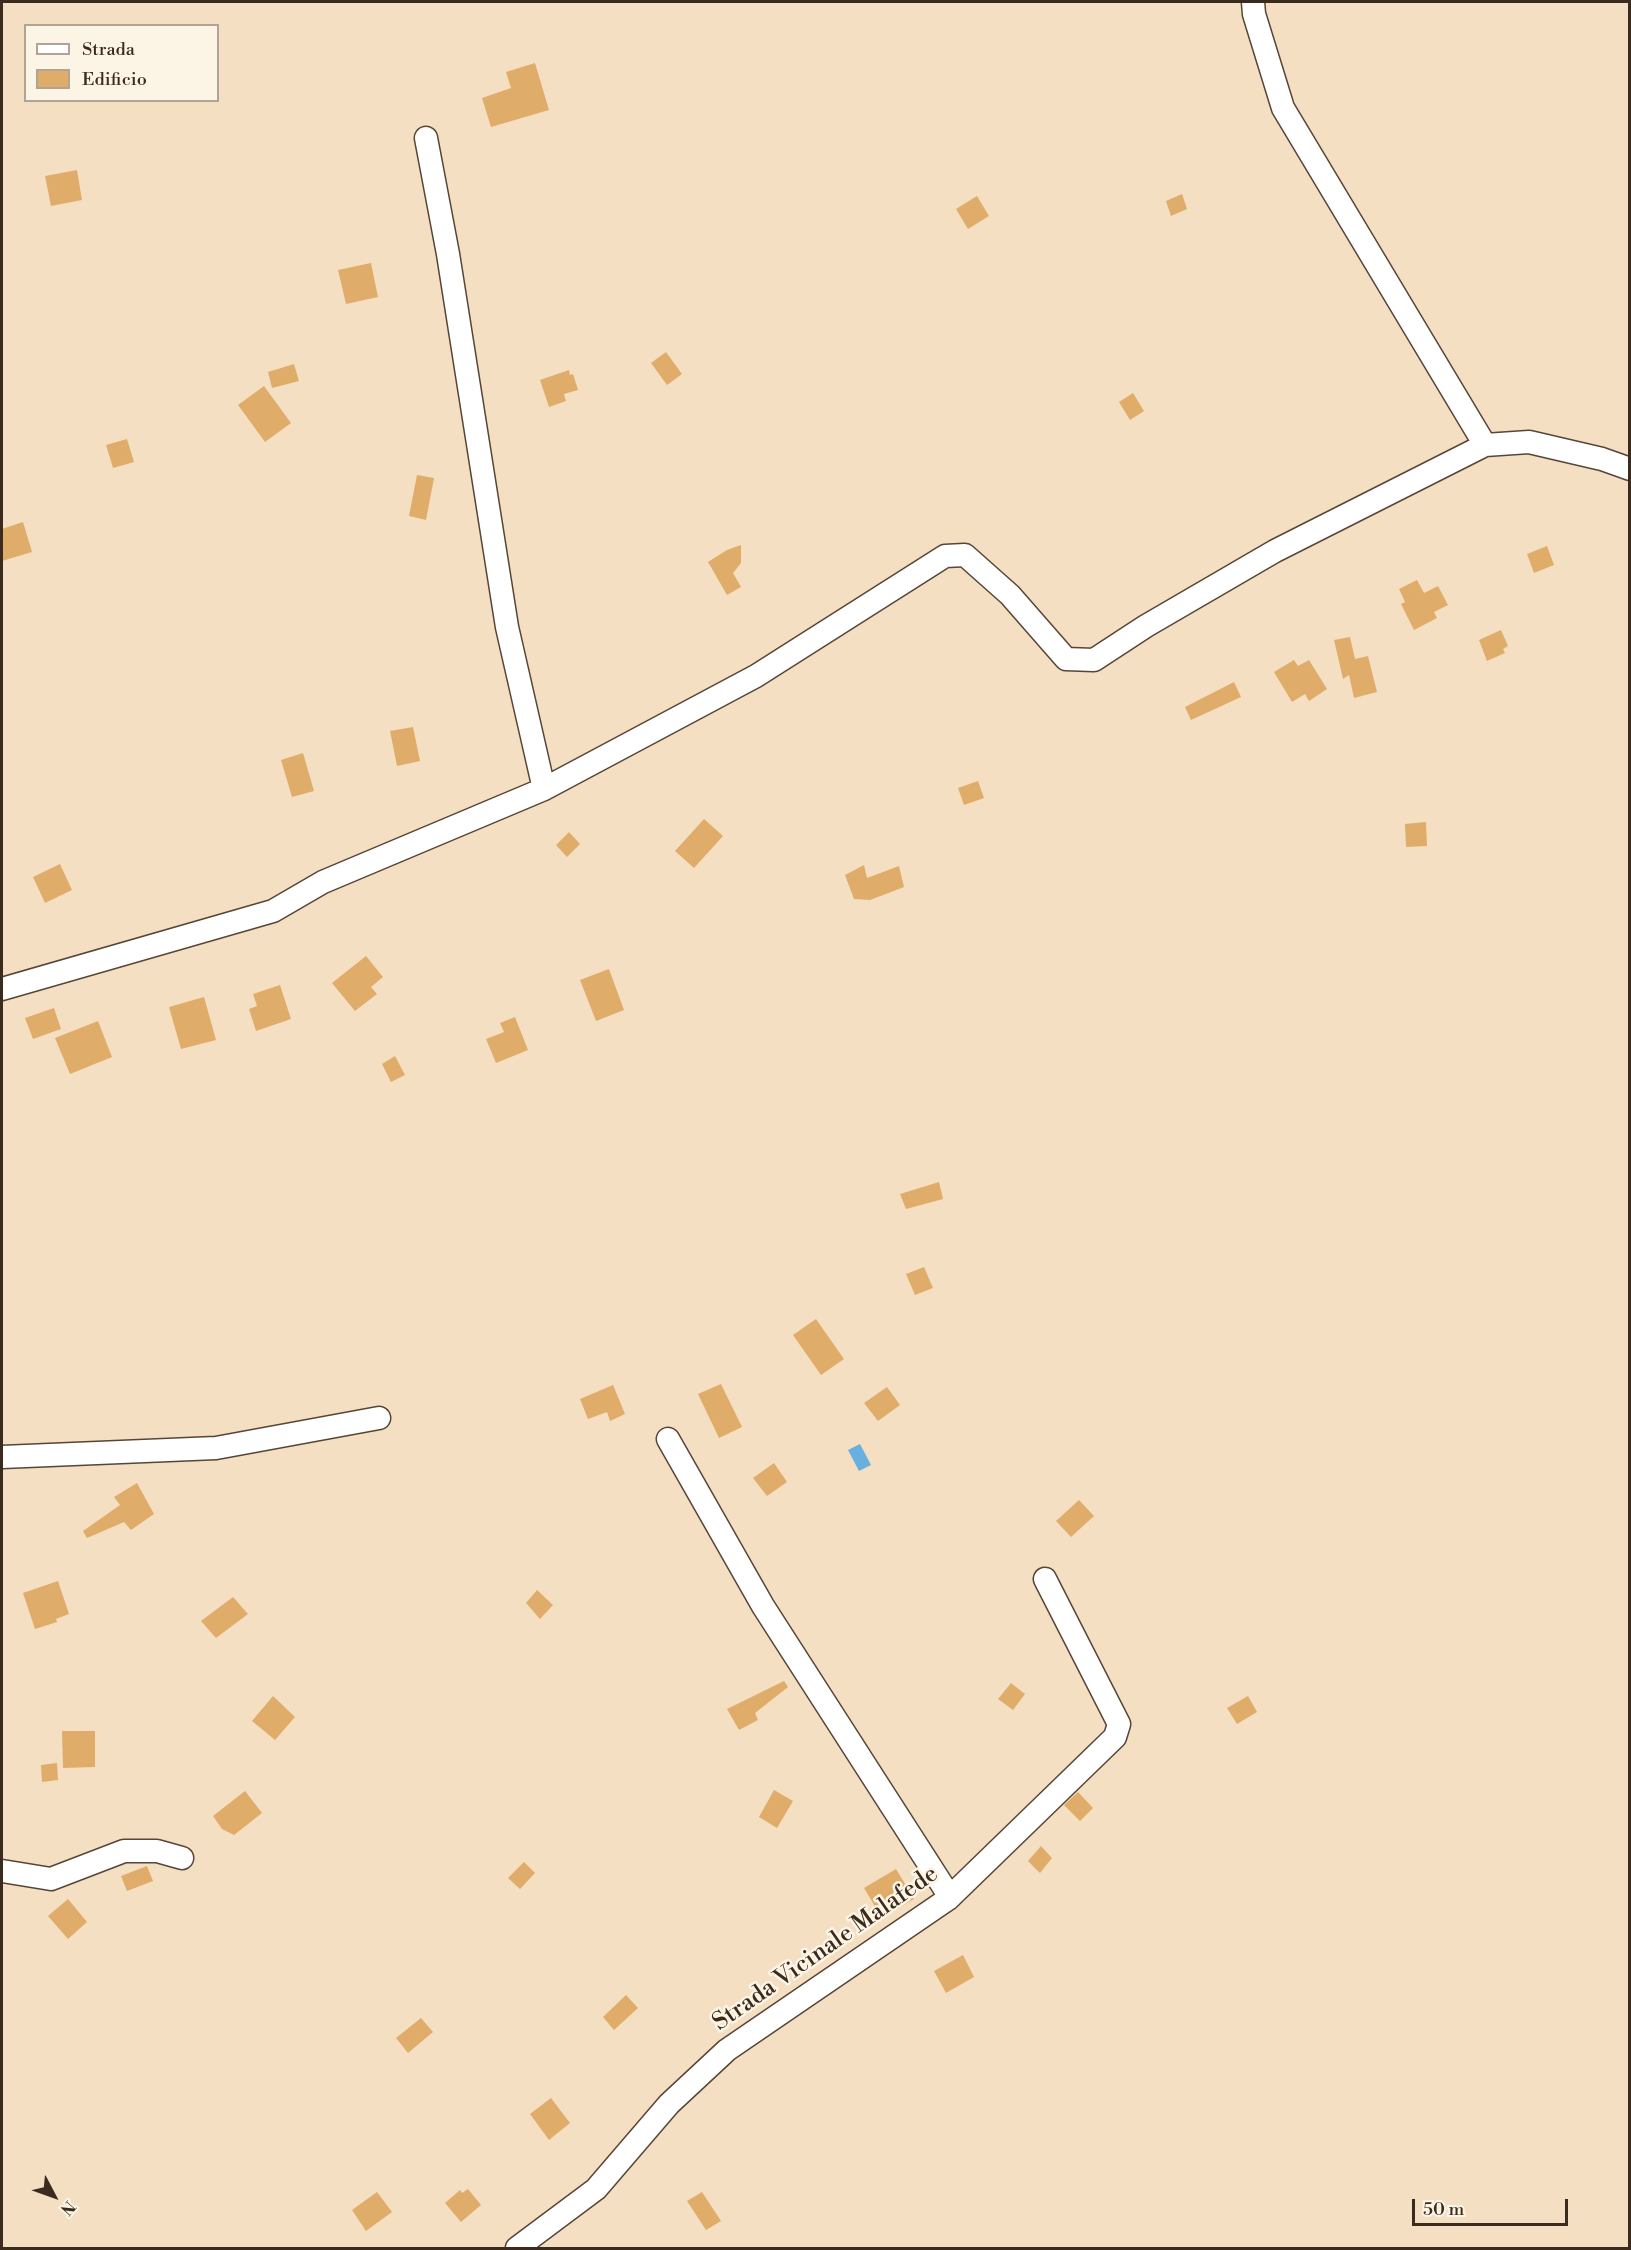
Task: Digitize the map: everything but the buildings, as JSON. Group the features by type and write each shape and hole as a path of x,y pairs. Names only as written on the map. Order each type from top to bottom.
{"street":[{"path":"1253,2 1254,14 1283,108 1485,445"},
{"path":"426,138 448,254 507,627 544,789"},
{"path":"2,989 273,911 323,882 544,789 756,676 945,556 965,555 1010,596 1066,659 1094,660 1146,626 1275,551 1485,445 1529,442 1602,459 1629,468"},
{"path":"2,1457 216,1448 379,1418"},
{"path":"669,1439 763,1606 950,1897"},
{"name":"Strada Vicinale Malafede","path":"517,2248 596,2189 669,2104 727,2050 950,1897 1115,1737 1119,1724 1045,1579"},
{"path":"2,1871 51,1879 124,1851 157,1851 182,1858"}],"water":[{"path":"860,1444 871,1465 859,1471 848,1450"}]}
